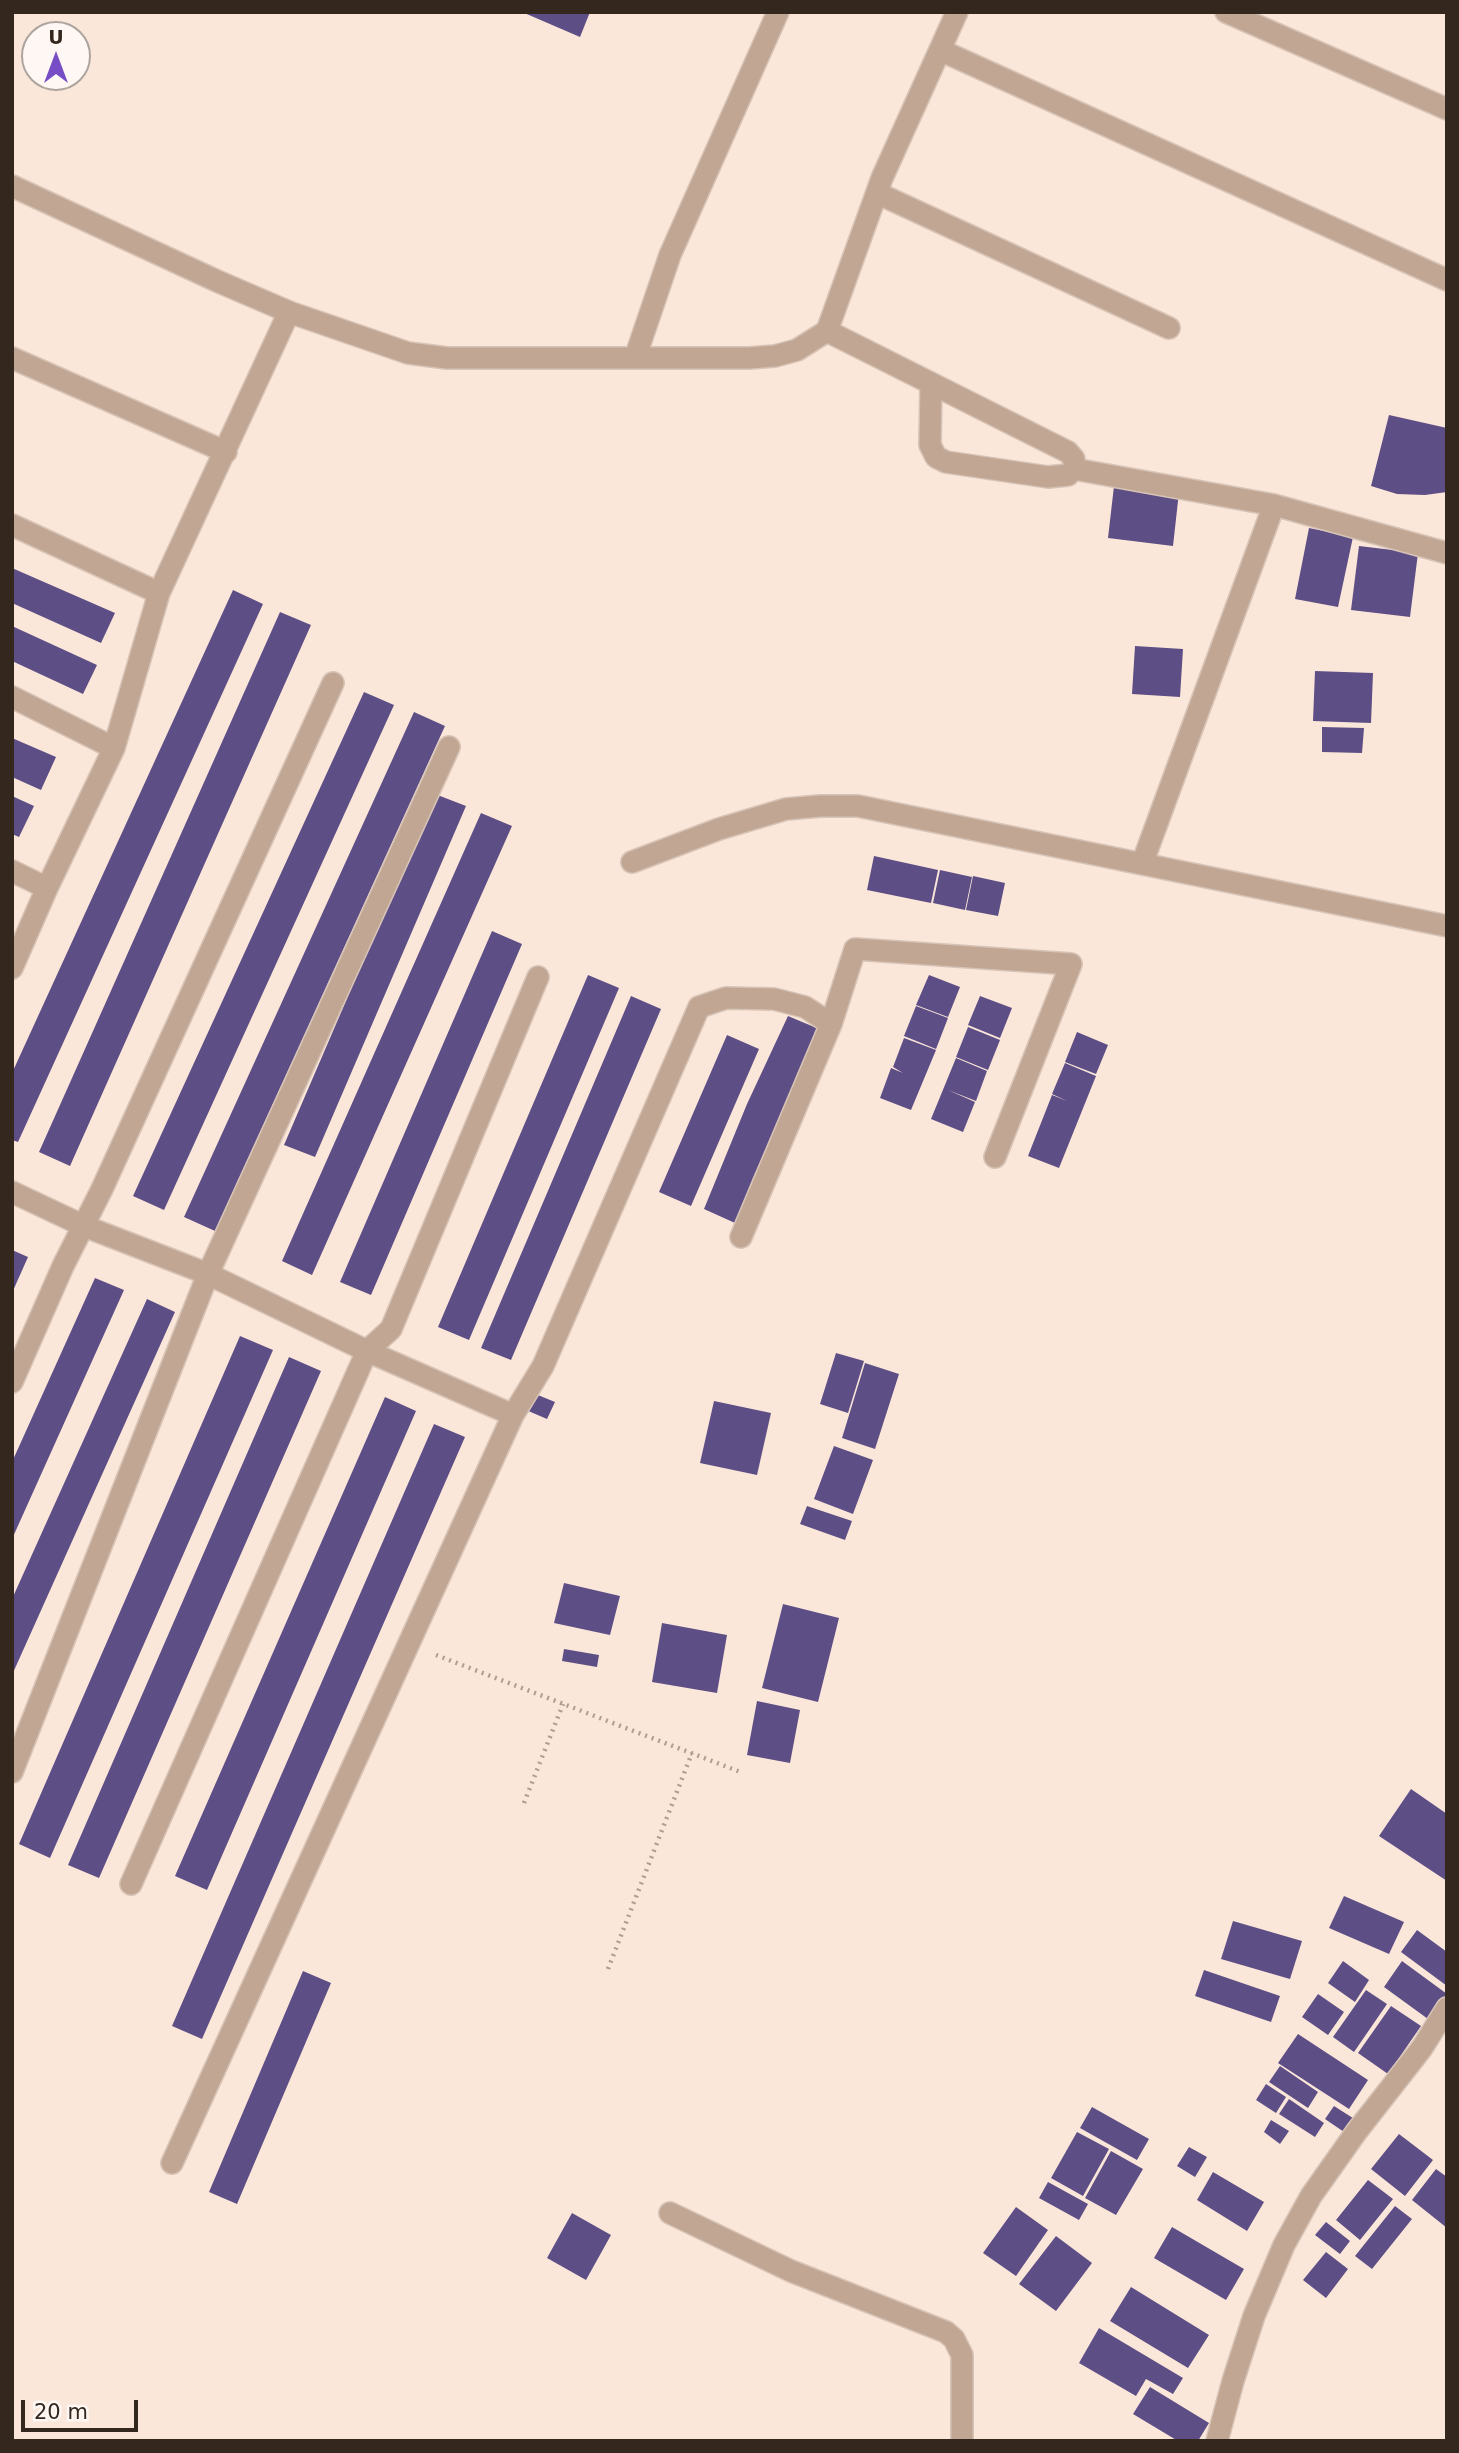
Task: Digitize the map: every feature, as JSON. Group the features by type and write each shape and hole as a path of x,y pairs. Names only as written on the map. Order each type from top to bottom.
{"street":[{"path":"635,358 670,255 778,12"},
{"path":"12,186 289,312 408,353 447,358 775,356 797,350 827,331 877,193 957,12"},
{"path":"1226,12 1447,109"},
{"path":"940,50 1447,280"},
{"path":"877,193 1169,328"},
{"path":"12,968 114,748 159,593 289,312"},
{"path":"827,331 1068,452 1074,459 1074,469 1068,475 1048,477 946,462 936,457 930,445 931,384"},
{"path":"12,358 226,452"},
{"path":"1074,469 1274,505 1447,553"},
{"path":"1142,864 1274,505"},
{"path":"12,524 159,593"},
{"path":"12,1382 333,683"},
{"path":"12,697 114,748"},
{"path":"12,1772 208,1274 449,747"},
{"path":"632,862 756,817 786,809 858,806 1447,926"},
{"path":"12,871 47,888"},
{"path":"741,1237 831,1024 855,949 887,949 1071,964 995,1157"},
{"path":"131,1884 367,1351 391,1329 538,977"},
{"path":"172,2163 513,1415 543,1366 699,1007 726,998 774,999 805,1007 831,1024"},
{"path":"12,1192 84,1226 208,1274 367,1351 513,1415"},
{"path":"1217,2441 1254,2316 1284,2245 1311,2196 1422,2048 1447,2008"},
{"path":"670,2213 791,2271 946,2332 954,2340 961,2355 962,2441"}],"path":[{"path":"409,1645 743,1773"},
{"path":"524,1803 563,1704"},
{"path":"608,1969 692,1753"}],"building":[{"path":"522,12 590,12 580,37"},
{"path":"1389,415 1447,428 1447,492 1425,495 1397,494 1371,486"},
{"path":"1114,486 1179,492 1173,546 1108,538"},
{"path":"1309,528 1353,537 1338,607 1295,599"},
{"path":"1359,546 1418,553 1410,617 1351,610"},
{"path":"12,568 115,613 101,643 12,603"},
{"path":"233,590 263,604 18,1142 12,1140 12,1073"},
{"path":"280,612 311,625 70,1166 39,1152"},
{"path":"12,626 97,665 83,694 12,661"},
{"path":"1135,646 1183,649 1180,697 1132,694"},
{"path":"1315,671 1373,673 1371,723 1313,721"},
{"path":"364,692 394,705 164,1210 133,1196"},
{"path":"414,712 445,726 215,1231 184,1217"},
{"path":"1322,727 1364,728 1362,753 1322,752"},
{"path":"12,738 56,757 41,790 12,777"},
{"path":"435,794 466,806 315,1157 284,1145"},
{"path":"12,796 34,806 19,837 12,834"},
{"path":"481,813 512,826 312,1275 282,1261"},
{"path":"874,856 938,870 931,903 867,890"},
{"path":"940,870 972,877 965,910 933,903"},
{"path":"973,876 1005,883 998,916 966,910"},
{"path":"492,931 522,944 371,1295 340,1282"},
{"path":"588,975 619,988 469,1340 438,1327"},
{"path":"929,975 960,987 948,1017 916,1005"},
{"path":"631,996 661,1009 511,1360 481,1348"},
{"path":"980,996 1012,1008 1000,1038 968,1025"},
{"path":"916,1006 948,1018 936,1049 904,1036"},
{"path":"788,1016 819,1029 735,1223 704,1209 747,1104"},
{"path":"968,1027 1000,1040 988,1070 956,1057"},
{"path":"1077,1032 1108,1045 1096,1074 1065,1062"},
{"path":"727,1035 759,1049 691,1206 659,1192"},
{"path":"904,1038 936,1050 911,1110 880,1098 891,1068 903,1073 893,1067"},
{"path":"956,1058 987,1071 976,1101 948,1090 975,1102 963,1132 931,1119"},
{"path":"1065,1063 1096,1076 1059,1168 1028,1156 1052,1095 1067,1101 1052,1094"},
{"path":"12,1250 28,1257 12,1293"},
{"path":"95,1278 124,1290 12,1539 12,1462"},
{"path":"147,1299 175,1312 12,1675 12,1599"},
{"path":"240,1336 273,1350 50,1858 19,1844"},
{"path":"836,1353 864,1361 848,1413 820,1404"},
{"path":"289,1357 321,1371 99,1878 68,1865"},
{"path":"865,1363 899,1374 875,1449 842,1438"},
{"path":"533,1393 555,1402 547,1419 526,1410"},
{"path":"385,1397 416,1411 207,1890 175,1876"},
{"path":"714,1401 771,1413 757,1475 700,1463"},
{"path":"434,1424 465,1437 202,2039 172,2026"},
{"path":"834,1446 873,1460 853,1514 814,1499"},
{"path":"807,1506 852,1521 845,1540 800,1524"},
{"path":"564,1583 620,1596 610,1635 554,1623"},
{"path":"783,1604 839,1618 818,1702 762,1688"},
{"path":"662,1623 727,1635 717,1693 652,1682"},
{"path":"564,1649 599,1655 597,1667 562,1661"},
{"path":"757,1701 800,1710 790,1763 747,1755"},
{"path":"1411,1789 1447,1814 1447,1881 1379,1836"},
{"path":"1344,1896 1404,1922 1389,1954 1329,1928"},
{"path":"1233,1921 1302,1941 1290,1979 1221,1959"},
{"path":"1417,1930 1447,1952 1447,1986 1401,1952"},
{"path":"1343,1961 1369,1980 1355,2002 1328,1983"},
{"path":"1402,1961 1447,1994 1428,2019 1384,1987"},
{"path":"1204,1970 1280,1996 1271,2022 1195,1996"},
{"path":"303,1971 331,1983 237,2204 209,2192"},
{"path":"1366,1990 1387,2004 1354,2052 1333,2037"},
{"path":"1318,1994 1344,2012 1328,2035 1302,2017"},
{"path":"1391,2006 1421,2026 1388,2074 1358,2053"},
{"path":"1298,2034 1368,2080 1349,2109 1278,2063"},
{"path":"1280,2066 1318,2092 1308,2108 1269,2082"},
{"path":"1266,2084 1286,2097 1276,2113 1256,2100"},
{"path":"1289,2099 1324,2123 1315,2137 1279,2114"},
{"path":"1334,2106 1356,2120 1347,2134 1325,2119"},
{"path":"1092,2107 1149,2139 1137,2160 1080,2128"},
{"path":"1271,2120 1289,2131 1280,2144 1264,2132"},
{"path":"1077,2132 1109,2149 1083,2196 1051,2178"},
{"path":"1399,2134 1433,2160 1405,2196 1371,2169"},
{"path":"1189,2147 1207,2157 1195,2177 1177,2166"},
{"path":"1111,2151 1143,2169 1116,2215 1085,2198"},
{"path":"1436,2169 1447,2177 1447,2228 1412,2200"},
{"path":"1213,2172 1264,2202 1247,2231 1197,2200"},
{"path":"1368,2180 1393,2199 1360,2240 1336,2220"},
{"path":"1048,2182 1088,2204 1079,2220 1039,2198"},
{"path":"1395,2206 1412,2219 1372,2269 1355,2256"},
{"path":"1016,2207 1048,2230 1016,2276 983,2253"},
{"path":"572,2213 611,2235 586,2280 547,2258"},
{"path":"1326,2222 1350,2241 1340,2254 1315,2235"},
{"path":"1172,2227 1244,2269 1226,2300 1154,2258"},
{"path":"1056,2236 1092,2263 1056,2311 1019,2284"},
{"path":"1326,2252 1348,2269 1326,2298 1303,2280"},
{"path":"1131,2287 1209,2335 1188,2368 1110,2321"},
{"path":"1099,2328 1183,2378 1173,2394 1146,2379 1136,2396 1079,2363"},
{"path":"1150,2387 1209,2423 1198,2441 1178,2441 1133,2414"}]}
